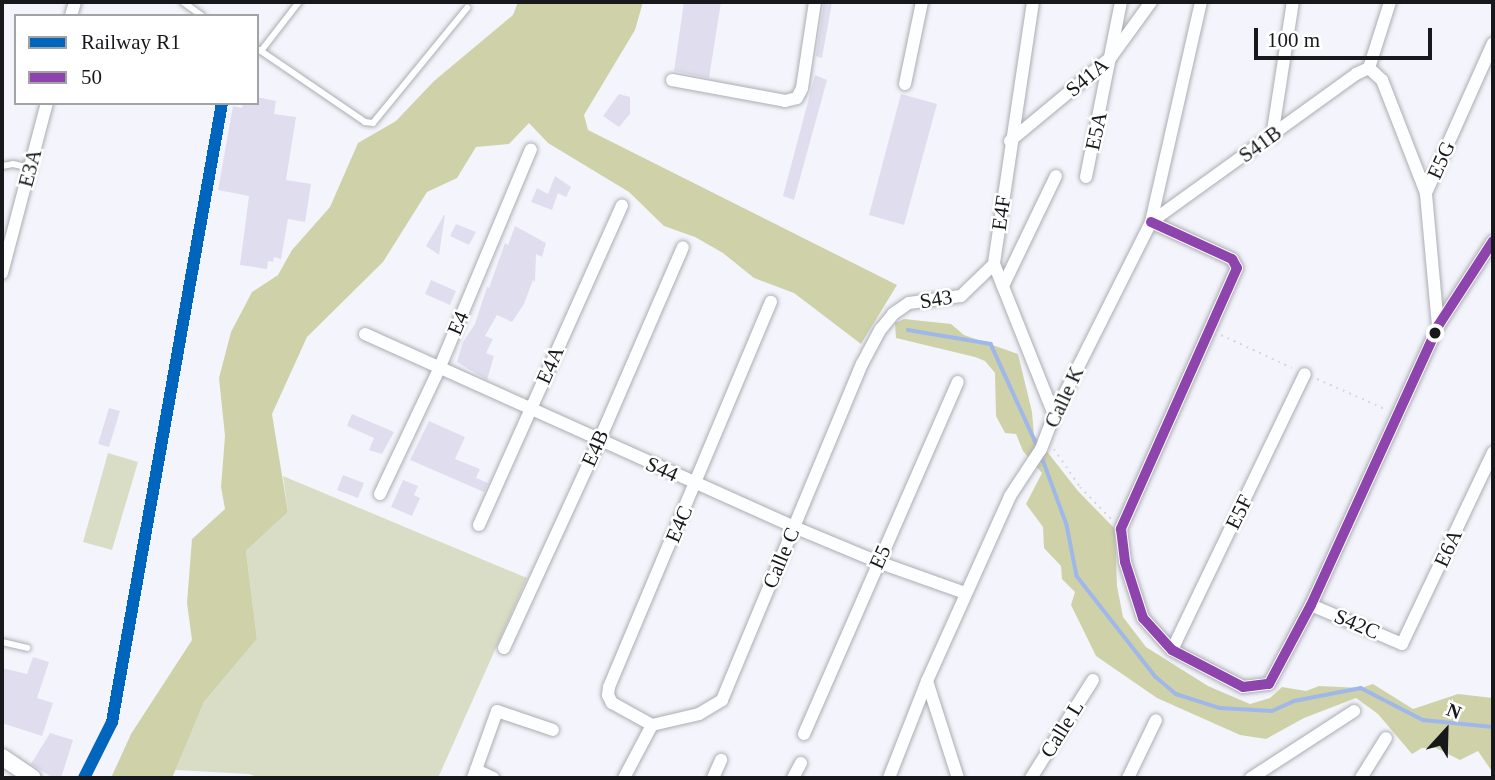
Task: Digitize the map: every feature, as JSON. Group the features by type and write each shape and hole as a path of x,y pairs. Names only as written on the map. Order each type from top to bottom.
{"street":[{"path":"672,80 785,101 797,97 802,88 815,2"},
{"path":"905,84 922,2"},
{"name":"E4F","path":"1033,2 1010,141 994,264 1054,415"},
{"name":"E5A","path":"1086,177 1121,2"},
{"name":"S41A","path":"1010,141 1111,57 1151,2"},
{"name":"Calle K","path":"889,778 927,681 1010,496 1041,449 1054,415 1152,222 1201,2"},
{"path":"1272,137 1293,2"},
{"path":"1390,2 1369,68 1382,80 1426,193"},
{"name":"E5G","path":"1438,326 1426,193 1493,43"},
{"name":"S41B","path":"1152,222 1356,74 1369,68"},
{"name":"E3A","path":"2,273 6,241 30,168 46,105"},
{"name":"E4","path":"380,494 439,369 531,149"},
{"path":"1003,286 1056,176"},
{"name":"E4A","path":"479,525 622,205"},
{"path":"1152,222 1232,258 1237,268 1121,529 1125,562 1143,618 1172,650 1243,687 1269,684 1311,605 1438,326 1493,241"},
{"name":"E4B","path":"504,648 599,441 683,247"},
{"name":"S43","path":"909,303 961,296 994,264"},
{"name":"E4C","path":"652,725 612,703 608,695 609,687 771,302"},
{"name":"Calle C","path":"652,725 699,714 722,700 862,364 881,329 893,314 909,303"},
{"name":"S44","path":"365,334 530,411 794,527 878,562 965,593"},
{"name":"E5F","path":"1172,650 1305,374"},
{"name":"E5","path":"804,734 958,382"},
{"name":"E6A","path":"1402,644 1493,452"},
{"name":"S42C","path":"1311,605 1402,644"},
{"name":"Calle L","path":"1031,778 1093,680"},
{"path":"927,681 958,778"},
{"path":"1251,778 1354,710"},
{"path":"493,778 474,774 497,711 553,730"},
{"path":"1128,778 1156,719"},
{"path":"624,778 652,725"},
{"path":"1361,778 1386,738"},
{"path":"2,757 33,778"},
{"path":"713,778 721,760"},
{"path":"793,778 801,762"}],"lane":[{"path":"183,2 199,14"},
{"path":"299,2 259,50 365,122 373,123 467,8"},
{"path":"2,166 13,164 30,168"},
{"path":"2,642 27,648"}],"path":[{"path":"1046,436 1080,487 1121,529"}],"green space":[{"path":"518,2 643,2 635,30 584,115 588,130 897,285 861,344 794,293 754,278 723,253 695,237 664,226 629,192 548,143 529,123 509,144 476,147 457,178 427,192 383,262 307,337 272,414 288,512 246,551 257,639 204,702 172,778 111,778 131,734 192,640 187,603 192,539 225,509 221,487 225,436 219,378 231,332 252,292 278,275 292,250 330,207 358,143 396,121 434,81 513,15"},
{"path":"904,319 951,324 964,335 1018,354 1032,412 1034,435 1078,491 1115,529 1117,586 1123,617 1146,647 1208,686 1250,704 1270,698 1282,687 1306,691 1319,686 1361,688 1373,684 1413,709 1458,694 1493,698 1493,773 1478,751 1460,760 1436,748 1422,748 1412,754 1378,714 1356,698 1304,718 1266,739 1240,735 1157,698 1096,656 1071,605 1075,592 1062,579 1061,566 1044,548 1043,527 1026,504 1042,473 1023,451 1016,434 1005,433 996,416 995,373 985,361 975,357 896,338 895,323"},
{"path":"108,453 138,462 112,550 83,542"},
{"path":"283,476 527,578 438,778 260,778 249,774 175,770 204,702 257,639 246,551 288,512"}],"building":[{"path":"684,2 721,2 709,78 674,71"},
{"path":"824,2 832,2 822,58 816,56"},
{"path":"815,75 827,80 794,200 783,196"},
{"path":"619,94 630,97 630,114 619,127 603,116"},
{"path":"901,94 937,104 904,225 869,215"},
{"path":"259,97 276,101 274,114 296,117 286,180 311,184 305,222 288,219 281,259 274,257 273,262 268,261 267,269 240,265 249,196 218,190 233,106 242,108 243,105 259,105"},
{"path":"555,176 571,187 566,197 558,193 552,210 531,202 537,188 548,194"},
{"path":"445,215 439,255 426,246"},
{"path":"456,224 476,232 469,245 450,236"},
{"path":"515,226 546,243 542,257 536,254 535,282 533,280 524,304 512,322 497,315 485,336 493,339 486,353 494,356 487,380 457,362 463,342 475,324 505,243 508,245"},
{"path":"431,280 456,291 450,305 425,294"},
{"path":"109,408 120,411 109,447 98,444"},
{"path":"352,414 394,432 382,454 369,450 374,438 347,426"},
{"path":"429,421 465,437 455,459 480,469 476,478 488,483 484,492 410,460"},
{"path":"343,475 364,483 358,498 337,490"},
{"path":"403,480 418,486 414,495 420,498 412,516 391,507"},
{"path":"33,657 49,662 37,698 53,703 42,736 2,723 2,668 27,674"},
{"path":"50,733 73,740 61,778 53,778 31,764"}],"waterway":[{"path":"908,330 991,344 1038,447"},
{"path":"1041,454 1067,525 1077,576 1156,677 1176,694 1220,708 1272,711 1294,701 1361,688 1423,720 1493,727"}],"rail line":[{"name":"R1","path":"84,778 112,722 222,105"}],"transit line":[{"name":"50","path":"1151,222 1232,259 1237,268 1121,529 1125,562 1143,618 1172,650 1243,687 1269,684 1311,605 1438,326 1493,241"}]}
